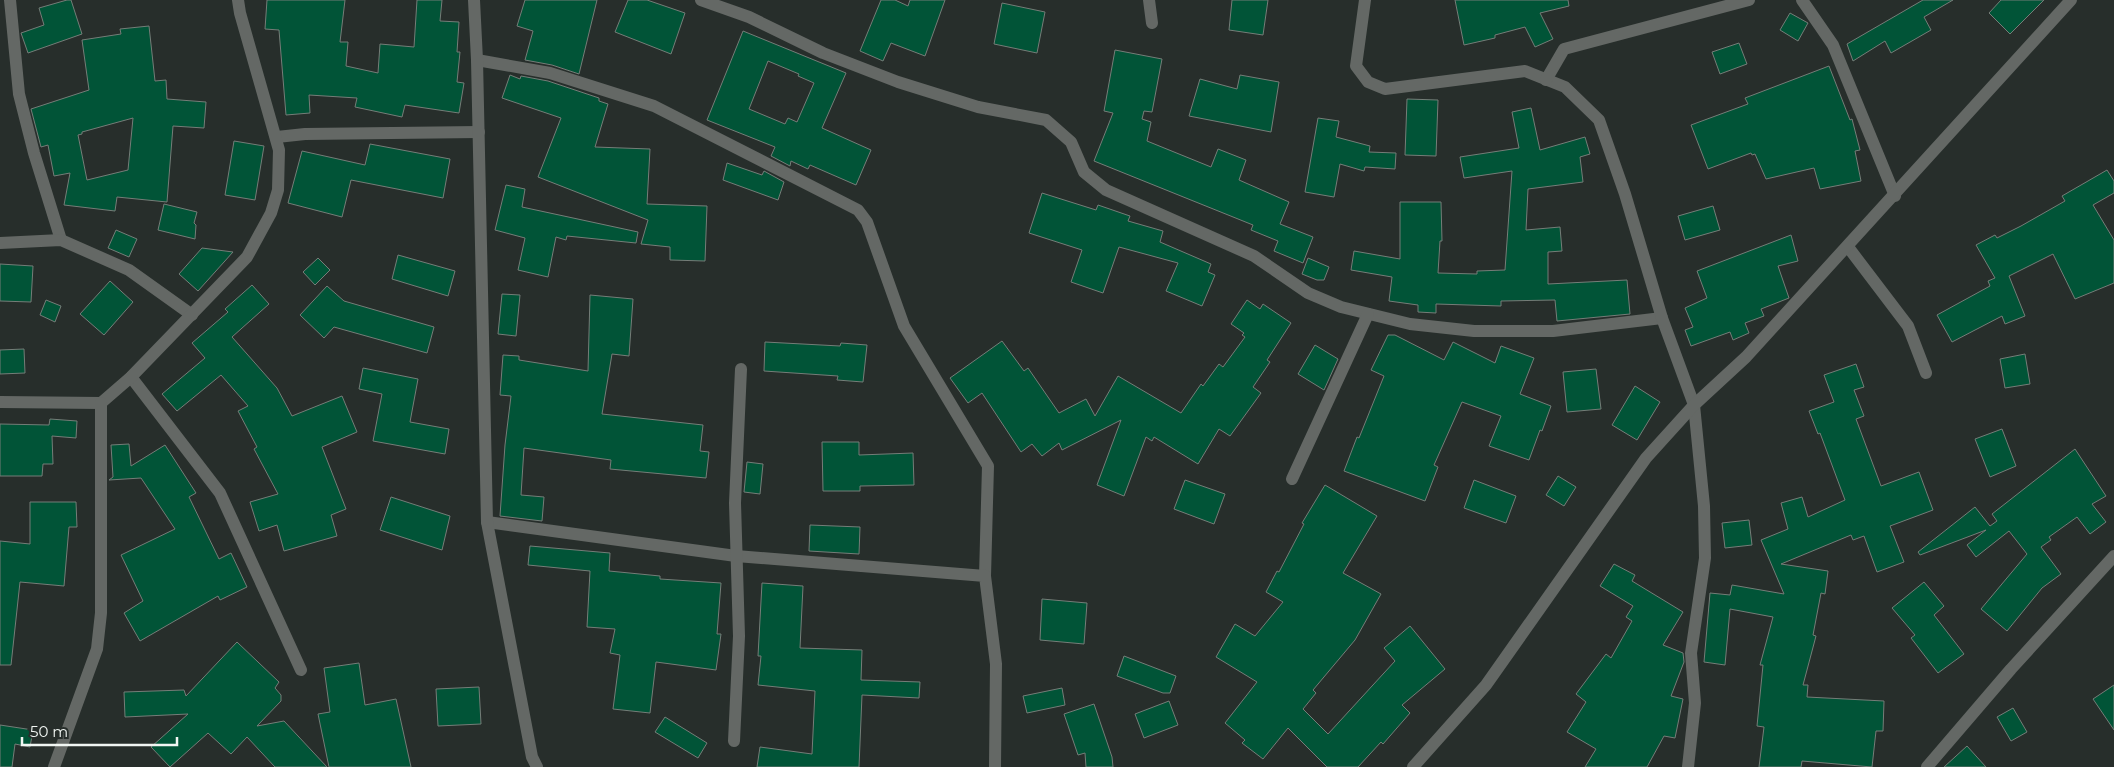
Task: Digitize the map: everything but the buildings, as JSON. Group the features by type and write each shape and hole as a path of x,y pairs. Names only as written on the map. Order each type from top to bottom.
{"street":[{"path":"10,0 19,94 34,153 61,240"},
{"path":"0,402 101,403 131,377 247,257 271,213 278,190 279,150 238,0"},
{"path":"474,0 477,60 487,522 532,757 537,767"},
{"path":"701,0 749,17 823,52 898,82 978,106 1046,120 1071,142 1084,172 1106,190 1254,256 1308,293 1341,307 1410,324 1474,331 1553,331 1662,318"},
{"path":"1149,0 1152,23"},
{"path":"1365,0 1356,66 1368,82 1385,89 1524,72 1565,87 1599,120 1625,194 1662,318 1694,405 1704,506 1705,558 1691,653 1695,703 1688,767"},
{"path":"1546,80 1564,49 1749,0"},
{"path":"1802,0 1833,45 1894,196"},
{"path":"1413,767 1486,685 1646,458 1694,405 1746,357 2071,0"},
{"path":"477,60 550,74 654,106 858,210 867,222 904,326 988,466 986,576 996,664 995,767"},
{"path":"277,138 306,134 478,132"},
{"path":"0,243 61,240 129,270 192,315"},
{"path":"1848,246 1908,326 1926,374"},
{"path":"1292,479 1368,314"},
{"path":"734,740 739,636 735,503 741,369"},
{"path":"131,377 220,493 301,670"},
{"path":"54,767 97,649 101,614 101,403"},
{"path":"487,522 736,556 986,576"},
{"path":"1927,767 2114,556"}]}
